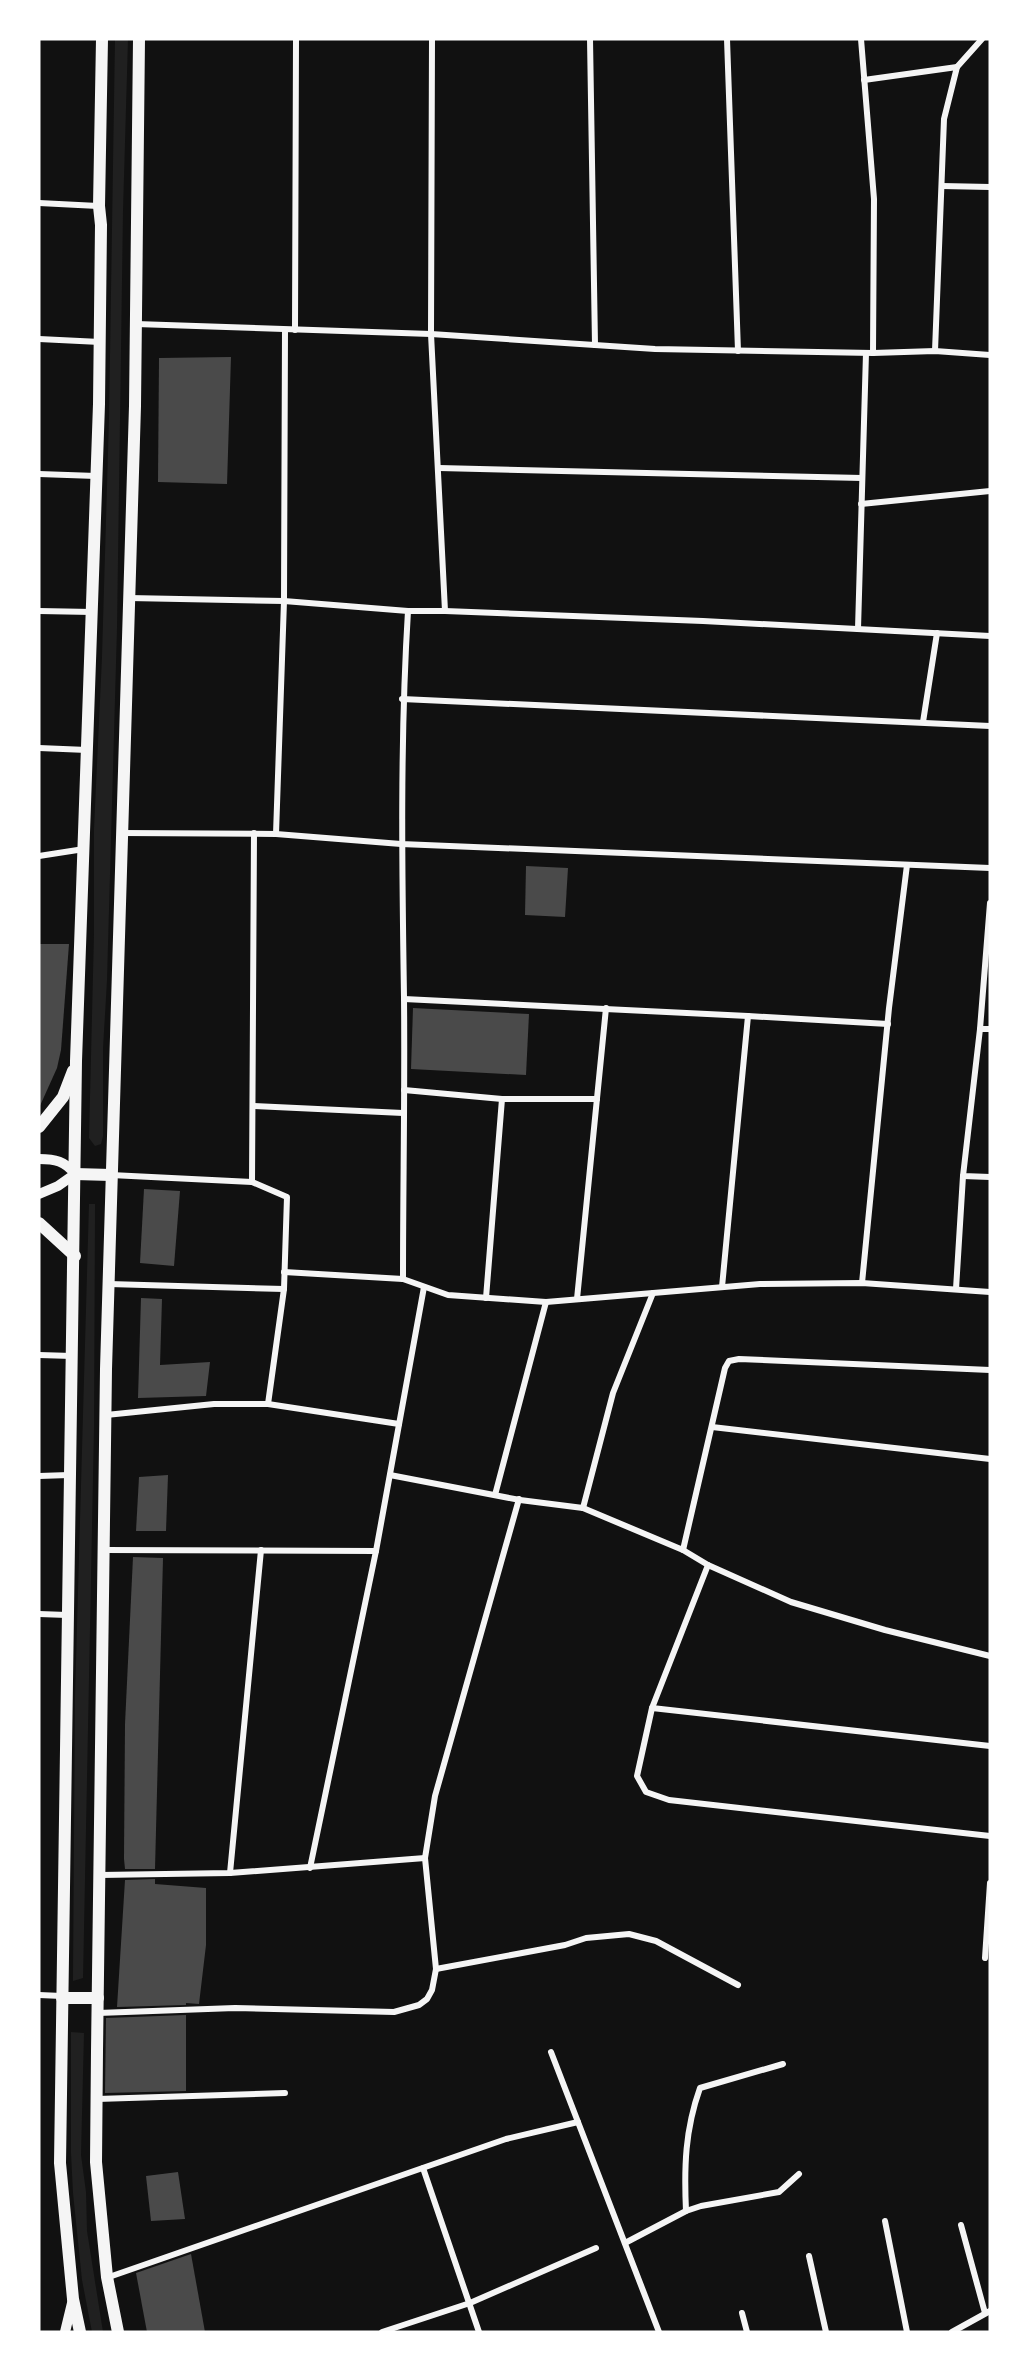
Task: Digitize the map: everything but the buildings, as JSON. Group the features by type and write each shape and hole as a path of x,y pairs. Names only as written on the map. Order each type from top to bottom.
{"main road":[{"path":"80,2332 73,2299 60,2163 69,1475 75,1256 76,1061 97,476 102,39"},
{"path":"118,2332 109,2277 96,2162 105,1415 136,324 139,39"},
{"path":"39,1127 63,1097 76,1061"},
{"path":"39,1159 58,1160 65,1163 75,1174"},
{"path":"39,1194 58,1186 75,1174 111,1175"},
{"path":"39,1223 75,1256"},
{"path":"62,1997 98,1998"},
{"path":"65,2332 73,2299"}],"street":[{"path":"295,330 296,39"},
{"path":"432,39 431,334 445,611"},
{"path":"590,39 595,345"},
{"path":"727,39 738,351"},
{"path":"858,629 874,199 861,39"},
{"path":"935,351 944,119 957,67 982,39"},
{"path":"864,80 957,67"},
{"path":"942,186 990,186"},
{"path":"39,203 99,206"},
{"path":"136,324 431,334 595,345 738,351 869,353 935,351 990,355"},
{"path":"276,834 284,601 285,330"},
{"path":"39,339 100,342"},
{"path":"439,468 862,478"},
{"path":"39,474 97,476"},
{"path":"861,504 990,491"},
{"path":"129,598 284,601 408,611 990,636"},
{"path":"39,610 93,612"},
{"path":"403,1279 402,699 408,611"},
{"path":"923,722 937,633"},
{"path":"402,699 990,726"},
{"path":"39,748 88,750"},
{"path":"121,833 254,833 401,844 990,868"},
{"path":"252,1182 254,833"},
{"path":"39,856 85,849"},
{"path":"862,1283 888,1024 907,865"},
{"path":"956,1289 963,1176 980,1029 990,903"},
{"path":"404,999 888,1024"},
{"path":"577,1299 606,1008"},
{"path":"722,1287 748,1016"},
{"path":"980,1029 990,1029"},
{"path":"404,1090 502,1099 597,1099"},
{"path":"486,1298 502,1099"},
{"path":"253,1106 404,1113"},
{"path":"111,1175 252,1182 287,1197 284,1289 268,1404"},
{"path":"963,1176 990,1178"},
{"path":"284,1272 403,1279 448,1295 546,1302 760,1284 862,1283 990,1292"},
{"path":"108,1284 284,1289"},
{"path":"310,1868 376,1551 424,1287"},
{"path":"583,1508 613,1393 653,1293"},
{"path":"495,1495 546,1302"},
{"path":"39,1355 72,1356"},
{"path":"683,1550 725,1368 729,1361 739,1359 990,1370"},
{"path":"105,1415 214,1404 268,1404 399,1424"},
{"path":"712,1427 990,1459"},
{"path":"39,1476 69,1475"},
{"path":"390,1475 495,1495 583,1508 683,1550 708,1565 791,1602 885,1630 990,1656"},
{"path":"98,2013 235,2008 394,2012 419,2005 428,1999 432,1990 435,1969 425,1858 435,1796 519,1499"},
{"path":"104,1550 376,1551"},
{"path":"230,1873 261,1550"},
{"path":"708,1565 652,1708 637,1776 646,1792 669,1800 990,1836"},
{"path":"39,1614 67,1615"},
{"path":"652,1708 990,1746"},
{"path":"100,1875 230,1873 425,1858"},
{"path":"985,1958 990,1883"},
{"path":"435,1969 565,1945 586,1938 629,1934 656,1941 738,1985"},
{"path":"39,1995 62,1997"},
{"path":"551,2052 659,2332"},
{"path":"686,2211 684,2161 692,2111 700,2088 783,2064"},
{"path":"97,2099 285,2093"},
{"path":"109,2277 506,2139 578,2122"},
{"path":"423,2168 478,2332"},
{"path":"625,2244 686,2211 701,2206 779,2192 799,2174"},
{"path":"885,2221 907,2332"},
{"path":"952,2332 988,2312 961,2225"},
{"path":"382,2332 470,2303 596,2248"},
{"path":"809,2256 826,2332"},
{"path":"742,2313 747,2332"}],"shaded area":[{"path":"115,39 128,39 117,628 103,1049 103,1136 101,1144 95,1146 89,1138 94,829 109,418"},
{"path":"89,1204 95,1204 94,1426 83,1978 73,1981 75,1698"},
{"path":"71,2032 84,2033 81,2155 86,2192 87,2231 103,2332 92,2332 82,2280 71,2153"}]}
